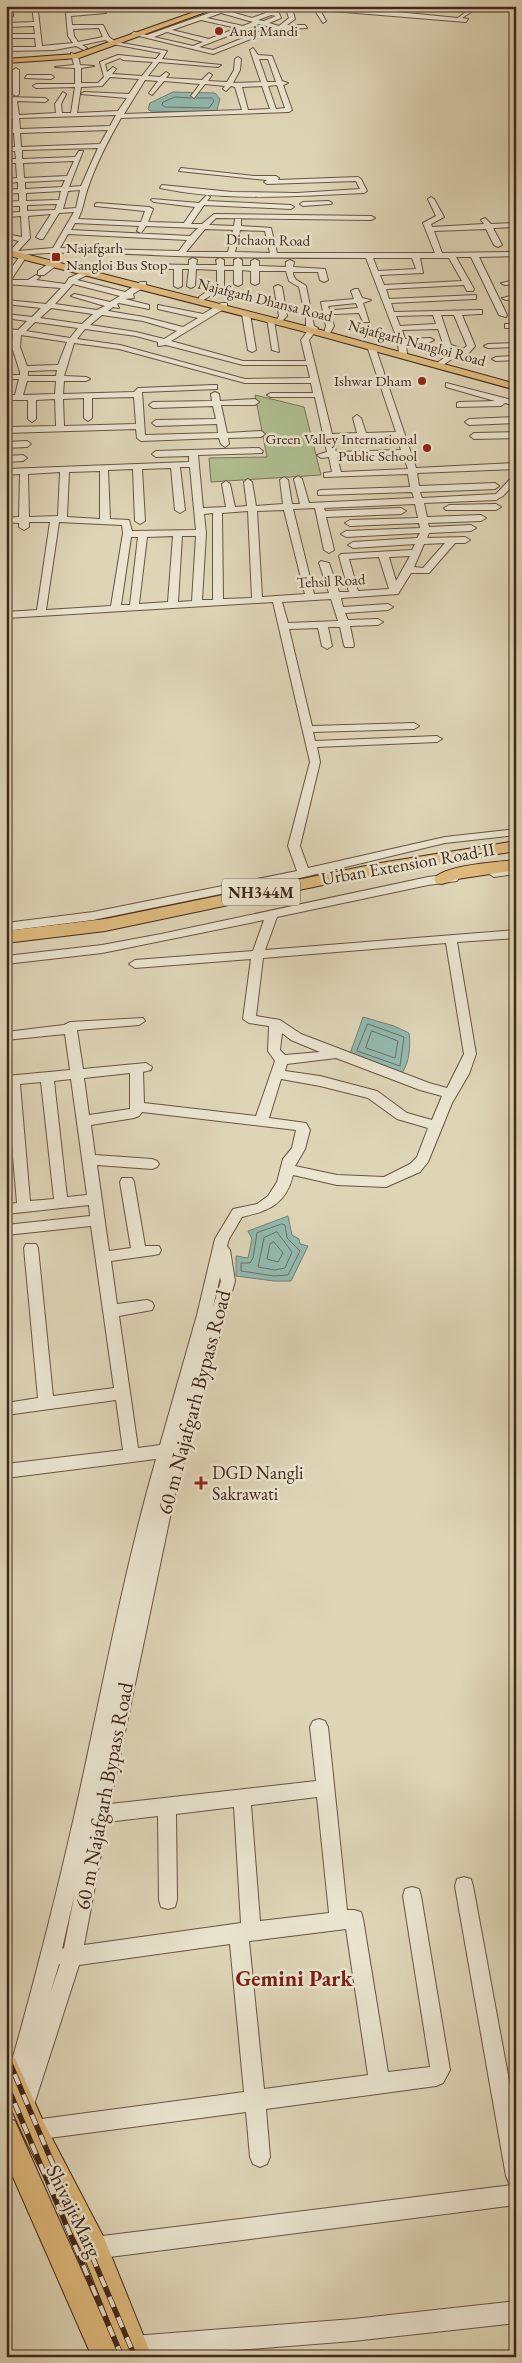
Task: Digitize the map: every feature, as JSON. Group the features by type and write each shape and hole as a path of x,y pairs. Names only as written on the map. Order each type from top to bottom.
{"highway":[{"path":"405,849 434,851 516,840"},
{"name":"Urban Extension Road-II","path":"6,937 105,925 380,868 516,846"},
{"name":"Urban Extension Road-II","path":"6,948 106,936 411,874 516,858"},
{"path":"442,879 453,874 516,865"}],"main road":[{"path":"6,60 92,54 112,41 136,35 214,8"},
{"path":"136,35 214,8"},
{"name":"Najafgarh Nangloi Road","path":"12,253 84,273 223,306 246,314 312,328 371,346 403,349 516,386"},
{"name":"Najafgarh Dhansa Road","path":"12,253 403,349"},
{"name":"Shivaji Marg","path":"15,2102 94,2248 136,2352"},
{"name":"Shivaji Marg","path":"6,2130 106,2357"}],"street":[{"path":"10,6 9,17 37,27"},
{"path":"39,46 35,8 113,6 115,13"},
{"path":"274,111 251,41 272,34 292,18 288,6 316,8 334,12 344,9 363,11 378,9 406,15 462,19 474,8"},
{"path":"389,6 392,13"},
{"path":"400,6 414,25"},
{"path":"412,6 416,16"},
{"path":"304,7 308,15"},
{"path":"458,7 462,19"},
{"path":"136,35 216,52 277,27 214,8 200,18 148,37"},
{"path":"316,8 323,21"},
{"path":"344,9 346,16"},
{"path":"378,9 383,19"},
{"path":"104,12 68,13 71,36 77,44 92,54 146,58 162,56 221,61"},
{"path":"192,48 243,28 278,17 277,14 271,13 254,19"},
{"path":"190,16 243,28"},
{"path":"211,26 219,22"},
{"path":"6,25 37,27"},
{"path":"70,27 101,26 112,41"},
{"path":"6,30 37,27"},
{"path":"6,36 37,27"},
{"path":"282,27 305,27"},
{"path":"157,28 208,41"},
{"path":"187,36 195,33"},
{"path":"272,34 293,34"},
{"path":"283,42 284,34"},
{"path":"146,46 160,40"},
{"path":"6,49 112,41 163,51 162,56 143,78 112,128 84,188 81,204 56,249"},
{"path":"6,44 39,46"},
{"path":"107,76 102,66 103,62 118,57 134,46"},
{"path":"255,56 271,53"},
{"path":"92,54 118,57"},
{"path":"74,55 78,81 77,94 73,103 74,114"},
{"path":"162,56 175,62 181,74 192,81 238,85 283,83"},
{"path":"6,131 30,116 289,110 283,83 270,57 255,56"},
{"path":"67,76 78,81 100,85 118,57"},
{"path":"129,64 136,57"},
{"path":"140,65 146,58"},
{"path":"225,91 237,70 238,59"},
{"path":"107,76 162,79 221,61"},
{"path":"194,96 221,61"},
{"path":"152,93 175,62"},
{"path":"58,67 91,66"},
{"path":"117,78 124,70"},
{"path":"122,86 134,71"},
{"path":"6,76 16,73 25,77 58,76"},
{"path":"16,73 15,139 19,155 25,240 12,253 7,278 30,282 68,284 123,301 135,311"},
{"path":"184,92 196,75"},
{"path":"38,84 78,81 89,78"},
{"path":"238,85 246,112"},
{"path":"110,87 117,90 115,95"},
{"path":"59,115 59,94 102,92 133,96"},
{"path":"30,116 31,96"},
{"path":"6,99 31,96 44,100 41,108 42,116"},
{"path":"6,104 15,99"},
{"path":"94,114 95,129"},
{"path":"6,117 16,124"},
{"path":"6,124 69,129 112,128"},
{"path":"53,138 108,136"},
{"path":"15,139 27,139"},
{"path":"6,156 80,153 103,146"},
{"path":"6,149 19,155"},
{"path":"6,161 19,155 80,153"},
{"path":"40,237 65,192 80,153"},
{"path":"65,168 65,192"},
{"path":"181,170 224,178 298,185 325,185"},
{"path":"264,206 267,182 265,173 283,172"},
{"path":"336,193 333,174 357,172"},
{"path":"172,178 224,178 239,185"},
{"path":"186,227 205,199 224,178"},
{"path":"248,187 267,182 333,178 358,179 364,182 363,192 300,194 264,206"},
{"path":"6,181 21,188 65,192 81,204 148,208 144,224 129,251"},
{"path":"298,185 305,212"},
{"path":"6,186 65,192 84,188"},
{"path":"162,187 205,199 305,212 334,211"},
{"path":"6,204 21,188"},
{"path":"6,209 21,188"},
{"path":"6,215 21,188"},
{"path":"6,192 21,188 65,192"},
{"path":"6,198 21,188 65,192"},
{"path":"155,196 205,199 371,218"},
{"path":"431,199 440,217 428,221 439,255"},
{"path":"181,254 193,236 214,216 282,202"},
{"path":"81,204 143,203"},
{"path":"303,204 328,203"},
{"path":"89,222 99,207 97,206"},
{"path":"264,206 291,206"},
{"path":"117,223 125,207"},
{"path":"236,213 235,255 238,269 238,284"},
{"path":"147,215 191,218"},
{"path":"73,221 202,228 236,232 254,237"},
{"path":"431,232 516,225"},
{"path":"488,226 516,231"},
{"path":"488,226 495,246 507,245"},
{"path":"65,232 193,236 267,229 274,256"},
{"path":"6,231 6,236 25,240"},
{"name":"Dichaon Road","path":"12,253 56,249 274,256 516,254"},
{"path":"122,279 133,266 140,252"},
{"path":"191,286 194,254"},
{"path":"202,299 221,285 220,254"},
{"path":"255,255 255,283"},
{"path":"384,294 420,271 415,255"},
{"path":"450,255 468,286 477,307"},
{"path":"474,255 503,314"},
{"path":"290,256 289,269 291,281 302,286 312,328 305,340 332,455 332,475 413,480 497,492"},
{"path":"369,256 397,328 403,349 430,340"},
{"path":"30,282 51,264"},
{"path":"100,265 192,269 321,270 324,280"},
{"path":"178,268 178,286"},
{"path":"18,398 23,373 20,358 14,344 16,336 46,306 56,299 68,284 84,273"},
{"path":"384,294 427,278"},
{"path":"505,283 516,282"},
{"path":"123,301 141,285"},
{"path":"384,294 468,286"},
{"path":"278,287 283,316 281,320"},
{"path":"355,291 363,300 362,310 366,320"},
{"path":"112,305 76,292 123,301"},
{"path":"384,294 477,307"},
{"path":"384,294 436,313 457,312 477,307"},
{"path":"506,298 516,297"},
{"path":"60,429 58,397 60,378 69,344 85,326 112,305 139,298 131,303 146,308"},
{"path":"326,331 330,326 324,304 332,300 363,300"},
{"path":"6,302 144,319 184,330"},
{"path":"6,308 46,306 92,320"},
{"path":"145,354 223,306"},
{"path":"161,307 204,317"},
{"path":"326,312 362,310"},
{"path":"436,313 448,347 465,352 471,346 457,312"},
{"path":"246,314 262,340 276,350"},
{"path":"6,316 136,334 243,363 310,362"},
{"path":"252,350 262,340 270,320"},
{"path":"6,323 27,326"},
{"path":"397,328 441,326"},
{"path":"6,331 73,340 145,354 245,381 313,376"},
{"path":"174,336 239,353"},
{"path":"488,346 516,345"},
{"path":"371,346 409,457 425,530 422,541 408,570 395,592"},
{"path":"155,348 246,373 313,376"},
{"path":"441,363 460,350"},
{"path":"9,359 20,358"},
{"path":"496,359 516,358"},
{"path":"6,377 63,367"},
{"path":"6,369 60,378 86,379"},
{"path":"220,374 213,380 226,452"},
{"path":"449,385 515,402"},
{"path":"214,387 140,389 137,391 143,439 261,434"},
{"path":"6,404 6,398 137,394"},
{"path":"271,395 318,395"},
{"path":"88,396 88,418"},
{"path":"32,398 32,419"},
{"path":"153,405 255,402"},
{"path":"460,405 515,402"},
{"path":"515,402 516,413"},
{"path":"356,418 362,436"},
{"path":"468,422 516,420"},
{"path":"156,424 220,421"},
{"path":"6,430 140,426"},
{"path":"328,437 401,434"},
{"path":"474,436 516,435"},
{"path":"6,445 27,444"},
{"path":"156,454 259,451"},
{"path":"193,453 201,533 197,605"},
{"path":"321,455 409,457"},
{"path":"368,462 409,457"},
{"path":"6,459 23,458"},
{"path":"6,472 195,464"},
{"path":"175,465 180,510"},
{"path":"321,493 516,466"},
{"path":"137,467 140,521"},
{"path":"104,468 105,522"},
{"path":"41,613 59,519 65,470"},
{"path":"24,471 24,523"},
{"path":"350,523 421,510 497,492 512,487 516,476"},
{"path":"298,479 305,505"},
{"path":"379,481 439,479"},
{"path":"284,480 288,506 310,597"},
{"path":"248,482 252,508 257,601"},
{"path":"226,484 231,509"},
{"path":"200,511 305,505 321,510 421,510 496,507"},
{"path":"217,510 219,536 218,604"},
{"path":"321,510 328,550"},
{"path":"421,510 481,518"},
{"path":"9,520 24,523 59,519 126,523 128,534 120,574 116,606 118,609"},
{"path":"346,534 471,528"},
{"path":"128,534 201,533"},
{"path":"134,608 143,534"},
{"path":"173,606 178,534"},
{"path":"408,570 426,571 453,540"},
{"path":"353,544 465,540"},
{"path":"354,594 344,556 416,553"},
{"path":"383,554 395,592"},
{"path":"324,563 344,623 349,645"},
{"name":"Tehsil Road","path":"6,615 218,604 395,592"},
{"path":"277,599 312,744 315,769 294,846 304,872"},
{"path":"340,610 388,607"},
{"path":"284,626 378,622"},
{"path":"322,624 327,646"},
{"path":"308,728 414,726"},
{"path":"312,744 437,739"},
{"path":"6,927 93,916 304,872 445,840 516,832"},
{"path":"6,960 102,949 442,879 516,870"},
{"path":"272,914 257,956 248,1018 276,1023 296,1038 340,1056 356,1060 424,1087 451,1094"},
{"path":"135,964 257,956 516,934"},
{"path":"288,1169 337,1180 360,1183 386,1182 415,1168 423,1158 470,1054 450,940"},
{"path":"131,1454 70,1026 139,1021"},
{"path":"276,1023 274,1051 282,1060"},
{"path":"6,1036 70,1030"},
{"path":"282,1060 313,1056 340,1056"},
{"path":"262,1120 271,1088 282,1060"},
{"path":"24,1207 10,1080 141,1067 138,1107 134,1113 84,1121"},
{"path":"278,1074 320,1081 372,1094 402,1116 436,1126"},
{"path":"47,1076 61,1203"},
{"path":"138,1107 262,1120 302,1127 299,1146 290,1159 284,1183 273,1200 261,1208 238,1213 222,1239"},
{"path":"90,1160 152,1164"},
{"path":"127,1182 139,1252"},
{"path":"6,1209 94,1198"},
{"path":"6,1230 98,1220"},
{"name":"60 m Najafgarh Bypass Road","path":"15,2102 72,1956 91,1815 142,1536 206,1306 222,1239"},
{"name":"60 m Najafgarh Bypass Road","path":"15,2102 50,1960 91,1815 168,1493 228,1281 222,1239"},
{"path":"31,1248 46,1404"},
{"path":"103,1257 154,1250"},
{"path":"111,1311 147,1306"},
{"path":"6,1409 122,1393"},
{"path":"6,1472 165,1451"},
{"path":"319,1727 339,1921"},
{"path":"91,1815 325,1788"},
{"path":"242,1799 245,1932 260,2157"},
{"path":"168,1807 168,1900"},
{"path":"464,1886 516,2176"},
{"path":"15,2102 255,2100 380,2085 436,2076 440,2070 412,1896"},
{"path":"50,1960 245,1932 354,1919 380,2085"},
{"path":"94,2248 516,2195"},
{"path":"136,2352 516,2312"}],"green space":[{"path":"255,395 304,407 321,475 211,482 209,458 267,457"}],"water":[{"path":"173,92 215,93 220,99 216,113 150,111 148,109 150,103"},
{"path":"363,1017 394,1026 409,1033 409,1054 402,1073 350,1054"},
{"path":"288,1216 292,1235 299,1239 300,1244 308,1246 291,1281 274,1281 236,1276 236,1256 248,1258 252,1239 248,1231"}],"railway":[{"path":"6,2054 135,2357"},
{"path":"6,2083 122,2357"}],"place":[{"name":"Anaj Mandi","path":"219,31"},
{"name":"Najafgarh Nangloi Bus Stop","path":"56,257"},
{"name":"Ishwar Dham","path":"422,381"},
{"name":"Green Valley International Public School","path":"427,448"},
{"name":"DGD Nangli Sakrawati","path":"201,1483"}],"district":[{"name":"Gemini Park","path":"294,1978"}]}
